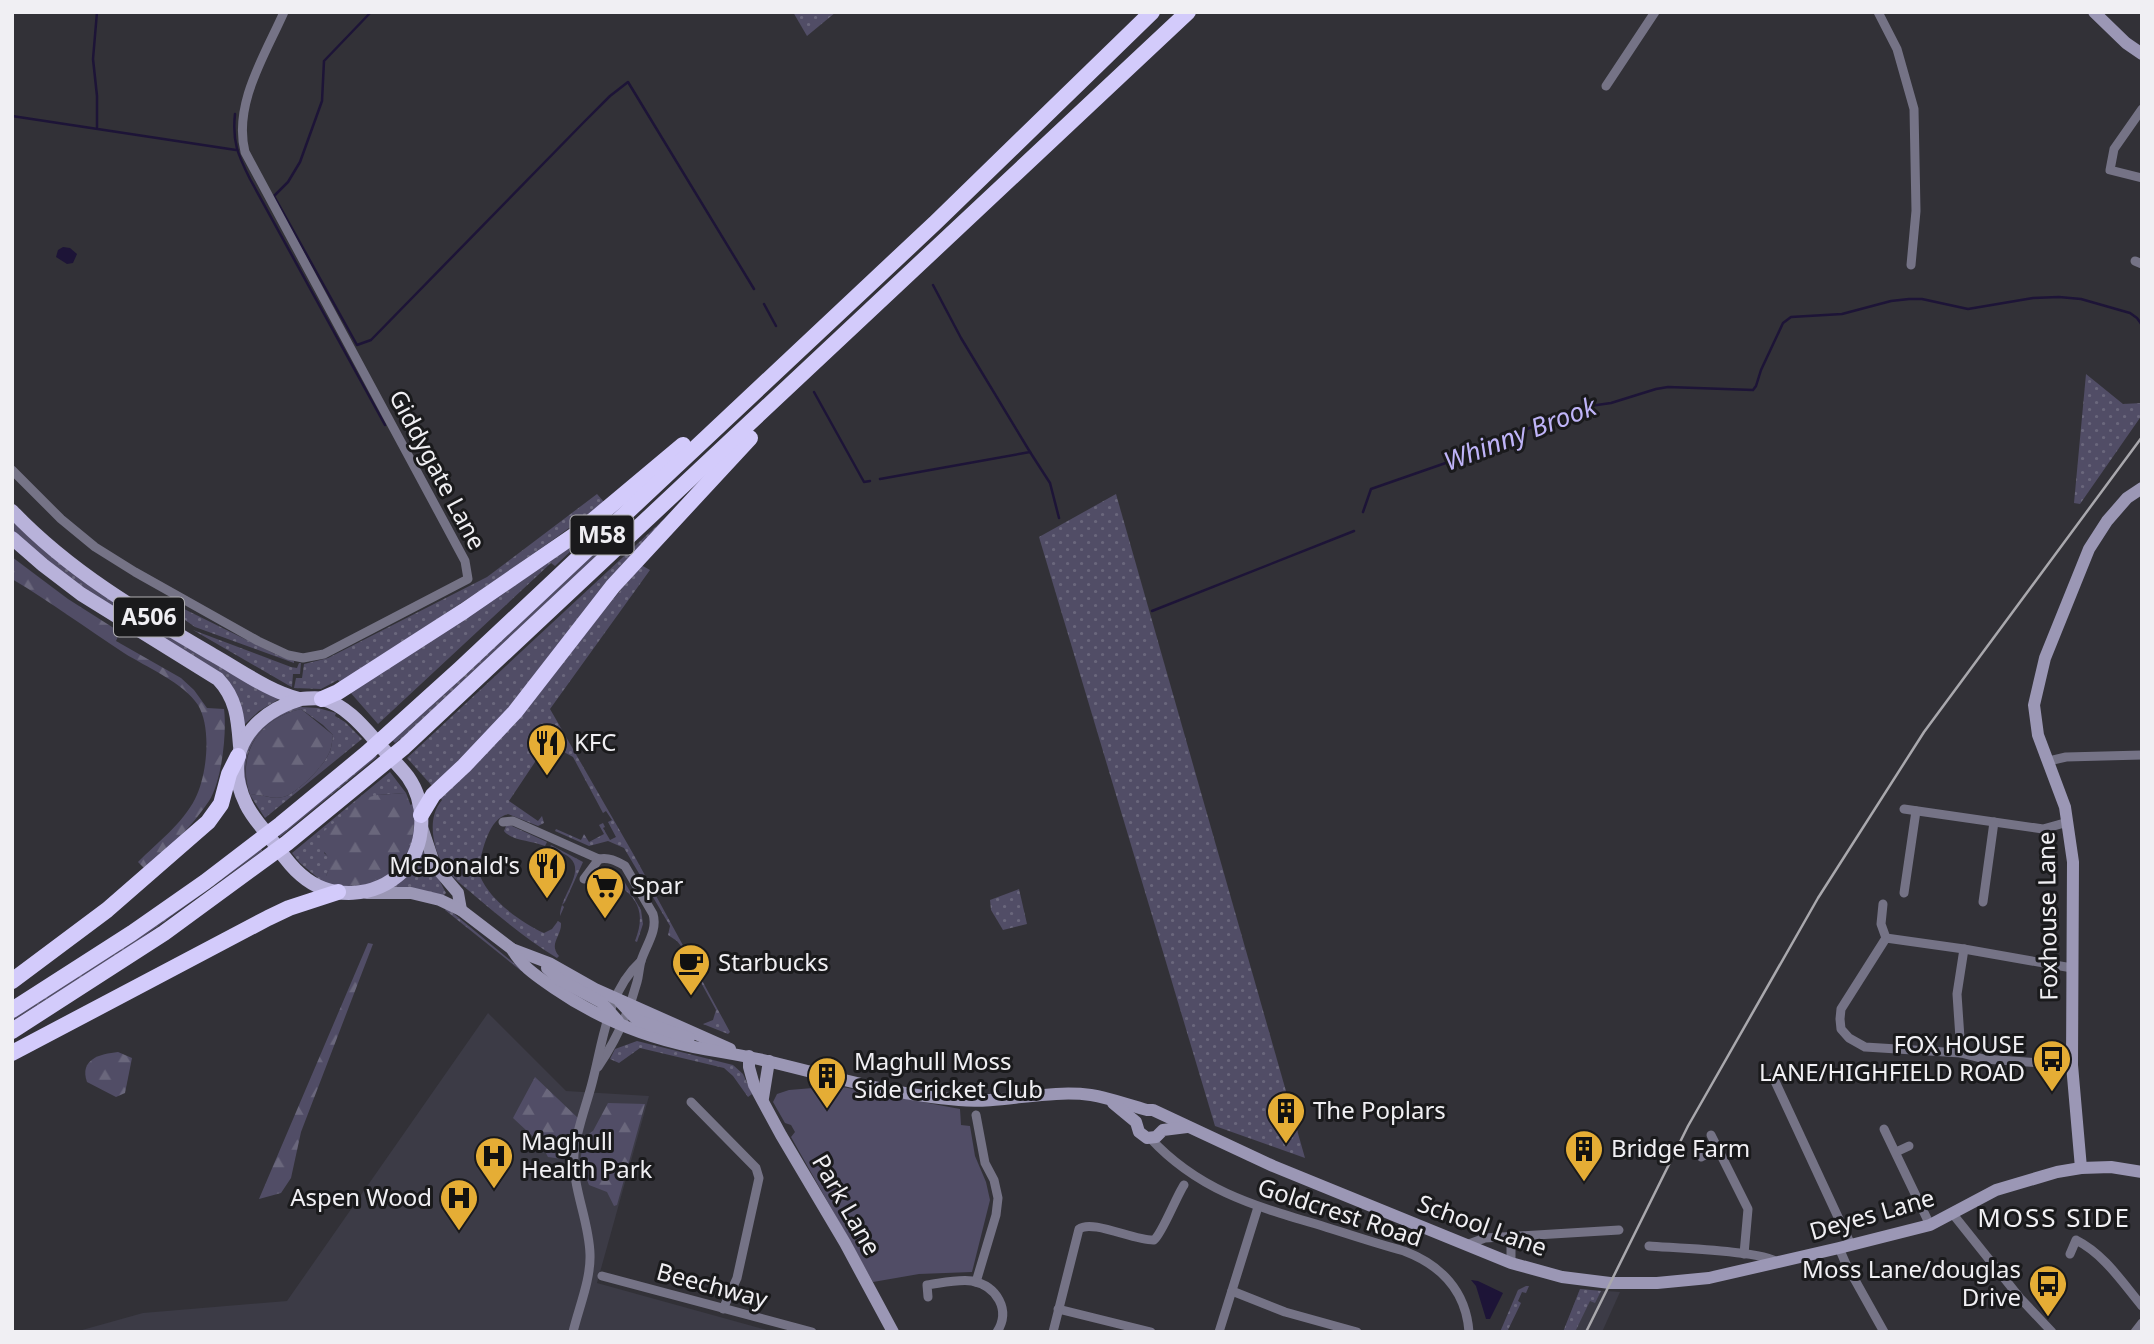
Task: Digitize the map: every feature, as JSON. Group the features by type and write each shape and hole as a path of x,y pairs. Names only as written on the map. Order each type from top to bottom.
{"highway":[{"name":"M58","path":"12,1010 175,904 323,791 460,669 936,222 1152,12"},
{"name":"M58","path":"12,1031 164,933 287,843 404,747 1188,12"},
{"name":"M58","path":"421,821 433,795 514,712 613,586 850,331"},
{"name":"M58","path":"322,699 338,692 464,611 579,532 733,402 784,364"},
{"path":"12,981 107,911 208,822 221,804 239,751"},
{"path":"12,1053 268,918 338,892"}],"main road":[{"name":"A506","path":"12,511 60,556 116,596 266,685 289,696 322,699 349,714 408,778 417,795 421,821 417,849 405,869 395,878 365,893 338,892 313,884 303,877 252,815 243,797 236,707 225,687 218,679 81,594 12,538"},
{"name":"A506","path":"239,751 254,726 268,713 283,704 301,699"}],"street":[{"name":"Giddygate Lane","path":"12,470 53,512 96,547 146,579 288,655 303,658 324,654 468,579 466,561 245,152 241,138 243,112 251,86 284,12"},
{"path":"1606,86 1655,12"},
{"path":"1878,12 1897,49 1914,109 1916,211 1910,265"},
{"path":"2094,12 2126,43 2142,54"},
{"path":"2142,109 2114,149 2110,170 2142,178"},
{"name":"Foxhouse Lane","path":"2081,1168 2073,1065 2073,862 2068,822 2038,735 2034,705 2045,658 2089,549 2107,521 2127,498 2142,488"},
{"path":"2049,761 2066,757 2142,755"},
{"path":"1904,809 2043,829 2068,822"},
{"path":"1904,893 1916,811"},
{"path":"421,821 435,866 458,893 461,910"},
{"path":"503,822 513,821 598,859 610,859 625,866 653,914 655,920 652,934 628,1007 610,1050 596,1071"},
{"path":"1983,902 1994,822"},
{"path":"584,879 598,859"},
{"path":"1893,878 1905,880"},
{"path":"1985,889 1997,892"},
{"path":"365,893 421,895 461,910 512,949"},
{"path":"1883,904 1881,924 1886,938"},
{"path":"1886,938 2072,968"},
{"path":"1886,938 1841,1009 1842,1029 1849,1038 1866,1047 1961,1053 1984,1059 2073,1065"},
{"name":"School Lane","path":"512,949 536,958 616,998 628,1007 746,1055"},
{"name":"School Lane","path":"512,949 521,964 571,999 644,1033 693,1047 746,1055 884,1088 957,1100 992,1101 1090,1095 1153,1110 1273,1166 1511,1264 1583,1280 1637,1284 1709,1278 1777,1262"},
{"path":"1961,1053 1957,994 1964,949"},
{"name":"School Lane","path":"536,958 560,980 601,1002 609,1016"},
{"path":"573,1332 588,1276 591,1253 579,1197 574,1154 609,1016 629,972 641,961"},
{"name":"School Lane","path":"628,1007 637,1020 718,1051"},
{"name":"Park Lane","path":"746,1055 754,1084 780,1135 845,1243 893,1332"},
{"path":"763,1098 769,1061"},
{"path":"1773,1077 1884,1332"},
{"path":"1110,1100 1136,1122 1139,1132 1158,1134 1165,1123 1162,1115"},
{"path":"691,1102 756,1168 759,1178 737,1278 723,1309"},
{"path":"1136,1122 1140,1114 1147,1110"},
{"path":"976,1115 985,1163 994,1180 998,1198 996,1215 976,1282"},
{"name":"School Lane","path":"1158,1134 1188,1127"},
{"path":"1884,1129 1930,1225"},
{"name":"Goldcrest Road","path":"1158,1134 1168,1157 1211,1188 1258,1207 1404,1251 1424,1260 1452,1283 1466,1311 1469,1332"},
{"path":"1712,1135 1748,1209 1744,1254"},
{"path":"1896,1152 1909,1146"},
{"path":"1701,1157 1718,1148"},
{"name":"Deyes Lane","path":"1649,1246 1744,1254 1772,1258 1777,1262 1930,1225 1996,1190 2018,1182 2081,1168 2111,1167 2142,1172"},
{"path":"1053,1332 1077,1231 1088,1225 1135,1238 1154,1240 1160,1234 1184,1185"},
{"path":"1219,1332 1258,1207"},
{"path":"1952,1213 2020,1298 2052,1332"},
{"path":"1466,1245 1485,1238 1619,1230"},
{"path":"1511,1238 1511,1264"},
{"path":"2070,1254 2076,1240 2086,1245 2110,1268 2142,1306"},
{"name":"Beechway","path":"602,1276 812,1332"},
{"path":"928,1297 927,1285 976,1282 996,1295 1003,1305 1003,1321 997,1332"},
{"path":"1232,1291 1285,1312 1357,1332"},
{"path":"1058,1309 1151,1332"},
{"path":"2134,1332 2142,1324"}],"shaded area":[{"path":"63,247 70,248 77,254 73,263 67,264 56,257 58,250"},
{"name":"Maghull Health Park","path":"488,1013 566,1091 649,1096 597,1283 774,1332 75,1332 143,1313 287,1301"},
{"path":"1471,1280 1503,1293 1490,1319 1486,1319 1476,1286"},
{"path":"1580,1289 1620,1292 1602,1332 1563,1332"}],"green space":[{"path":"793,12 836,12 807,36"},
{"path":"2086,374 2123,404 2142,403 2142,415 2080,504 2074,503"},
{"path":"597,494 604,502 483,588 359,669 352,678 341,684 338,680 321,689 294,688 296,678 302,678 304,664 328,658 487,577"},
{"path":"1116,494 1305,1158 1215,1126 1039,537"},
{"path":"679,505 501,720 433,787 407,758"},
{"path":"612,512 555,566 551,563 378,724 349,691"},
{"path":"12,519 279,699 259,711 244,725 239,700 218,671 146,629 66,576 12,530"},
{"path":"622,524 628,531 402,741 400,739 395,743 391,739"},
{"path":"12,557 68,599 120,632 116,641 181,678 207,708 224,709 222,756 214,792 188,828 144,868 138,862 184,816 199,789 205,765 206,739 198,705 174,683 12,579"},
{"path":"641,565 650,570 550,709 635,857 730,1032 728,1034 703,1024 713,1020 716,1010 681,946 668,935 670,926 624,848 608,841 589,846 555,831 556,829 581,840 584,834 589,842 604,834 599,825 603,823 610,840 616,837 608,822 612,820 606,811 603,813 573,757 551,745 545,747 509,801 538,821 542,816 544,823 538,826 508,814 501,817 487,836 478,868 481,878 495,898 525,922 544,933 552,929 558,921 561,923 555,944 559,956 557,958 515,928 455,878 444,866 434,841 434,815 442,800 439,796 451,784 466,775 508,729"},
{"path":"178,606 294,663 195,627 185,620 182,625 173,620"},
{"path":"193,630 291,667 297,668 301,663 300,674 293,674 292,687"},
{"path":"300,707 336,713 335,716 362,739 265,818 250,795 279,798 289,795 317,771 331,749 333,735 323,725 301,709 287,713 264,728 250,749 246,762 248,790 245,791 244,762 254,737 274,718"},
{"path":"301,709 333,735 331,749 323,764 289,795 279,798 250,795 246,766 255,740 273,720"},
{"path":"375,754 377,757 280,837 278,834"},
{"path":"390,772 406,793 377,795 324,853 330,858 331,866 326,876 408,847 414,825 410,805 413,804 416,825 410,848 393,872 375,883 343,889 317,880 292,853"},
{"path":"406,793 414,825 405,854 396,865 372,881 358,885 328,882 326,876 330,862 319,844 321,834 362,799"},
{"path":"506,826 512,826 547,842 545,846 512,837 504,831"},
{"path":"551,845 583,862 562,905 574,877 574,864 566,855 549,848"},
{"path":"260,847 262,851 129,947 12,1021 12,1016"},
{"path":"424,851 446,893 441,898 392,888"},
{"path":"613,871 621,876 641,910 643,924 637,942 639,909 629,894 602,877 601,873"},
{"path":"1019,889 1027,924 1003,930 991,910 990,900"},
{"path":"447,908 571,1006 520,970 445,910"},
{"path":"368,943 373,944 301,1132 291,1178 281,1193 259,1199"},
{"path":"637,1041 733,1065 743,1074 752,1094 748,1097 724,1068 640,1048 619,1063 610,1059 615,1049"},
{"path":"118,1052 132,1058 125,1093 116,1097 87,1082 85,1074 93,1059"},
{"path":"535,1077 579,1119 571,1151 562,1159 548,1157 541,1144 513,1118"},
{"path":"837,1086 960,1109 961,1125 970,1126 975,1156 990,1200 972,1272 919,1274 873,1282 791,1137 795,1132 791,1125 785,1123 773,1102 777,1094 789,1090"},
{"path":"608,1103 645,1104 617,1205 614,1206 607,1192 589,1185 580,1162 584,1137 593,1131"},
{"path":"1529,1286 1526,1293 1522,1292 1518,1301 1521,1303 1507,1332 1500,1332 1518,1290"},
{"path":"1580,1289 1601,1291 1595,1303 1590,1301 1575,1332 1563,1332"}],"waterway":[{"path":"97,12 93,59 97,127"},
{"path":"371,12 324,61 322,101 300,162 288,182 274,196 357,345 371,340 584,122 628,82 754,289"},
{"path":"235,114 235,141 246,170 385,425"},
{"path":"12,116 236,150"},
{"path":"880,479 1030,452 961,338 933,285"},
{"name":"Whinny Brook","path":"1363,512 1371,489 1460,458 1576,408 1611,403 1668,387 1753,390 1783,323 1791,317 1842,314 1909,299 1922,299 1968,309 2033,298 2059,297 2081,299 2130,313 2142,325"},
{"path":"764,304 776,326"},
{"path":"814,392 864,482 870,481"},
{"path":"1030,452 1050,483 1059,518"},
{"path":"1152,611 1354,531"}],"railway":[{"path":"1586,1332 1688,1126 1818,898 1924,732 2142,437"}],"place":[{"name":"KFC","path":"547,777"},
{"name":"McDonald's","path":"547,900"},
{"name":"Spar","path":"605,920"},
{"name":"Starbucks","path":"691,997"},
{"name":"FOX HOUSE LANE/HIGHFIELD ROAD","path":"2052,1093"},
{"name":"Maghull Moss Side Cricket Club","path":"827,1110"},
{"name":"The Poplars","path":"1286,1145"},
{"name":"Bridge Farm","path":"1584,1183"},
{"name":"Maghull Health Park","path":"494,1190"},
{"name":"Aspen Wood","path":"459,1232"},
{"name":"Moss Lane/douglas Drive","path":"2048,1318"}],"district":[{"name":"MOSS SIDE","path":"2054,1218"}]}
